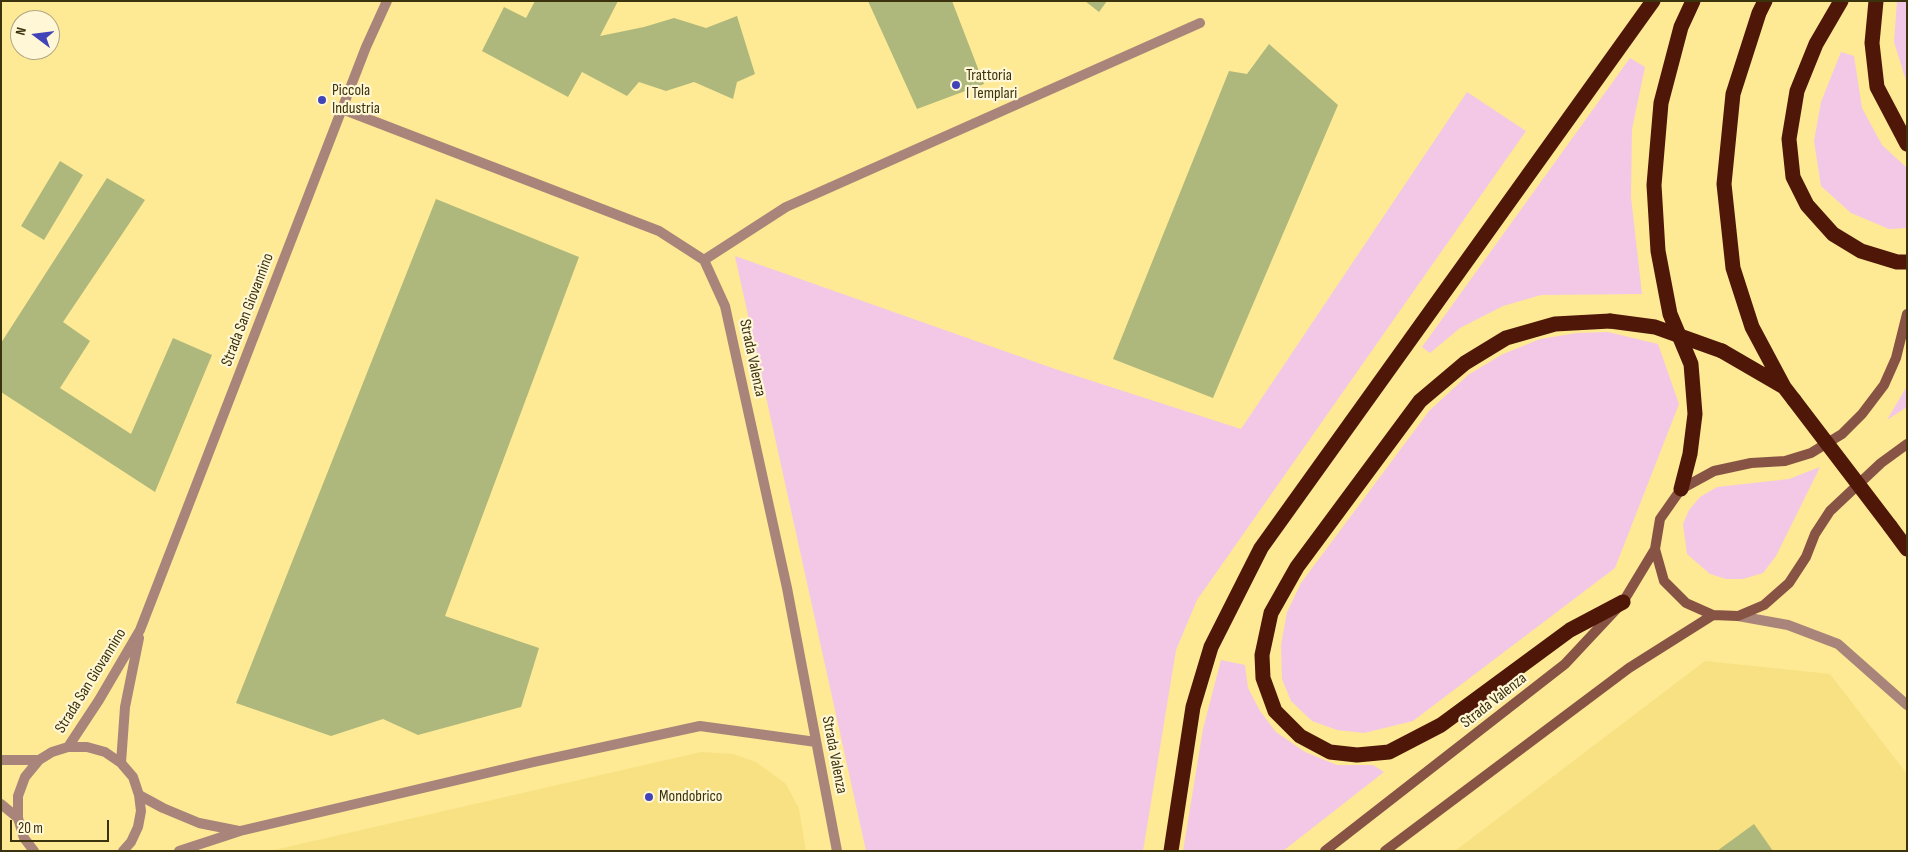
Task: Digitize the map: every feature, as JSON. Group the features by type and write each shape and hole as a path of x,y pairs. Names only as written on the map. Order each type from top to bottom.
{"highway":[{"path":"1172,851 1193,708 1211,647 1261,548 1652,1"},
{"path":"1681,490 1695,414 1691,364 1668,305 1658,251 1654,185 1661,103 1681,27 1693,1"},
{"path":"1765,1 1759,13 1732,94 1724,184 1733,268 1752,327 1784,387 1907,549"},
{"path":"1841,1 1816,44 1797,91 1789,138 1793,177 1807,205 1833,234 1862,251 1897,262 1907,262"},
{"path":"1876,1 1872,43 1877,87 1907,144"},
{"path":"1623,602 1570,630 1441,725 1389,752 1357,755 1330,752 1300,736 1275,711 1263,678 1262,656 1271,613 1297,567 1420,401 1465,363 1506,338 1556,324 1610,321 1655,327 1722,351 1784,387"}],"main road":[{"path":"1907,314 1896,358 1884,385 1862,414 1842,434 1811,453 1785,462 1751,464 1714,471 1681,490 1660,519 1655,549 1664,581 1686,603 1713,615 1738,616 1764,605 1789,583 1806,557 1815,534 1830,511 1881,464 1907,444"},
{"name":"Strada Valenza","path":"1325,851 1565,664 1623,602 1655,549"},
{"path":"1386,851 1629,668 1713,615"}],"street":[{"name":"Strada San Giovannino","path":"68,747 99,700 140,630 342,108 387,1"},
{"path":"342,108 659,231 704,260 786,207 1200,23"},
{"name":"Strada Valenza","path":"704,260 726,306 788,588 837,851"},
{"path":"1738,616 1788,625 1838,644 1907,705"},
{"name":"Strada San Giovannino","path":"121,762 125,706 140,630"},
{"path":"179,851 240,831 525,764 700,726 816,742"},
{"path":"34,851 24,838 18,818 18,796 25,777 39,760 52,752 68,747 87,747 105,752 121,762 133,777 139,795 141,811 138,827 123,851"},
{"path":"1,760 39,760"},
{"path":"139,795 162,808 199,822 240,831"},
{"path":"1,804 18,818"}],"shaded area":[{"path":"1897,1 1907,1 1907,84 1894,42"},
{"path":"1841,52 1854,56 1862,108 1882,145 1907,168 1907,228 1889,229 1851,213 1821,186 1814,141 1821,102"},
{"path":"1630,58 1645,67 1632,129 1631,197 1642,294 1541,295 1503,306 1460,328 1430,353 1422,347"},
{"path":"1467,92 1526,131 1197,600 1176,650 1143,851 866,851 735,256 1058,370 1241,429"},
{"path":"1608,332 1658,344 1679,404 1615,568 1413,721 1364,733 1337,730 1312,721 1291,701 1282,679 1281,645 1287,612 1301,583 1429,411 1468,375 1501,355 1540,339 1577,333"},
{"path":"1907,386 1907,407 1887,420"},
{"path":"1820,467 1776,556 1763,573 1743,579 1726,579 1710,574 1687,554 1683,524 1689,510 1700,497 1717,487 1789,479"},
{"path":"1221,660 1245,665 1248,688 1260,711 1276,732 1305,752 1337,765 1373,765 1384,772 1283,851 1183,851 1203,729"},
{"path":"1705,661 1830,674 1907,774 1907,851 1455,851"},
{"name":"Mondobrico","path":"701,752 733,754 756,762 786,784 799,809 806,851 270,851"}],"building":[{"path":"535,1 618,1 600,36 644,27 674,18 706,28 737,16 755,74 737,82 733,99 694,82 666,91 639,82 627,96 582,72 568,97 482,51 504,7 526,18"},
{"path":"868,1 952,1 984,84 917,109"},
{"path":"1085,1 1107,1 1099,12"},
{"path":"1269,44 1338,105 1213,398 1113,359 1229,71 1247,74"},
{"path":"60,161 83,175 44,240 21,226"},
{"path":"107,178 145,200 63,322 90,341 60,388 131,434 173,338 212,355 155,492 1,392 1,343"},
{"path":"436,199 579,257 445,616 539,648 521,707 418,735 383,719 331,736 236,703"},
{"path":"1754,824 1773,851 1717,851"}],"place":[{"name":"Trattoria I Templari","path":"956,85"},
{"name":"Piccola Industria","path":"322,100"},
{"name":"Mondobrico","path":"649,797"}]}
